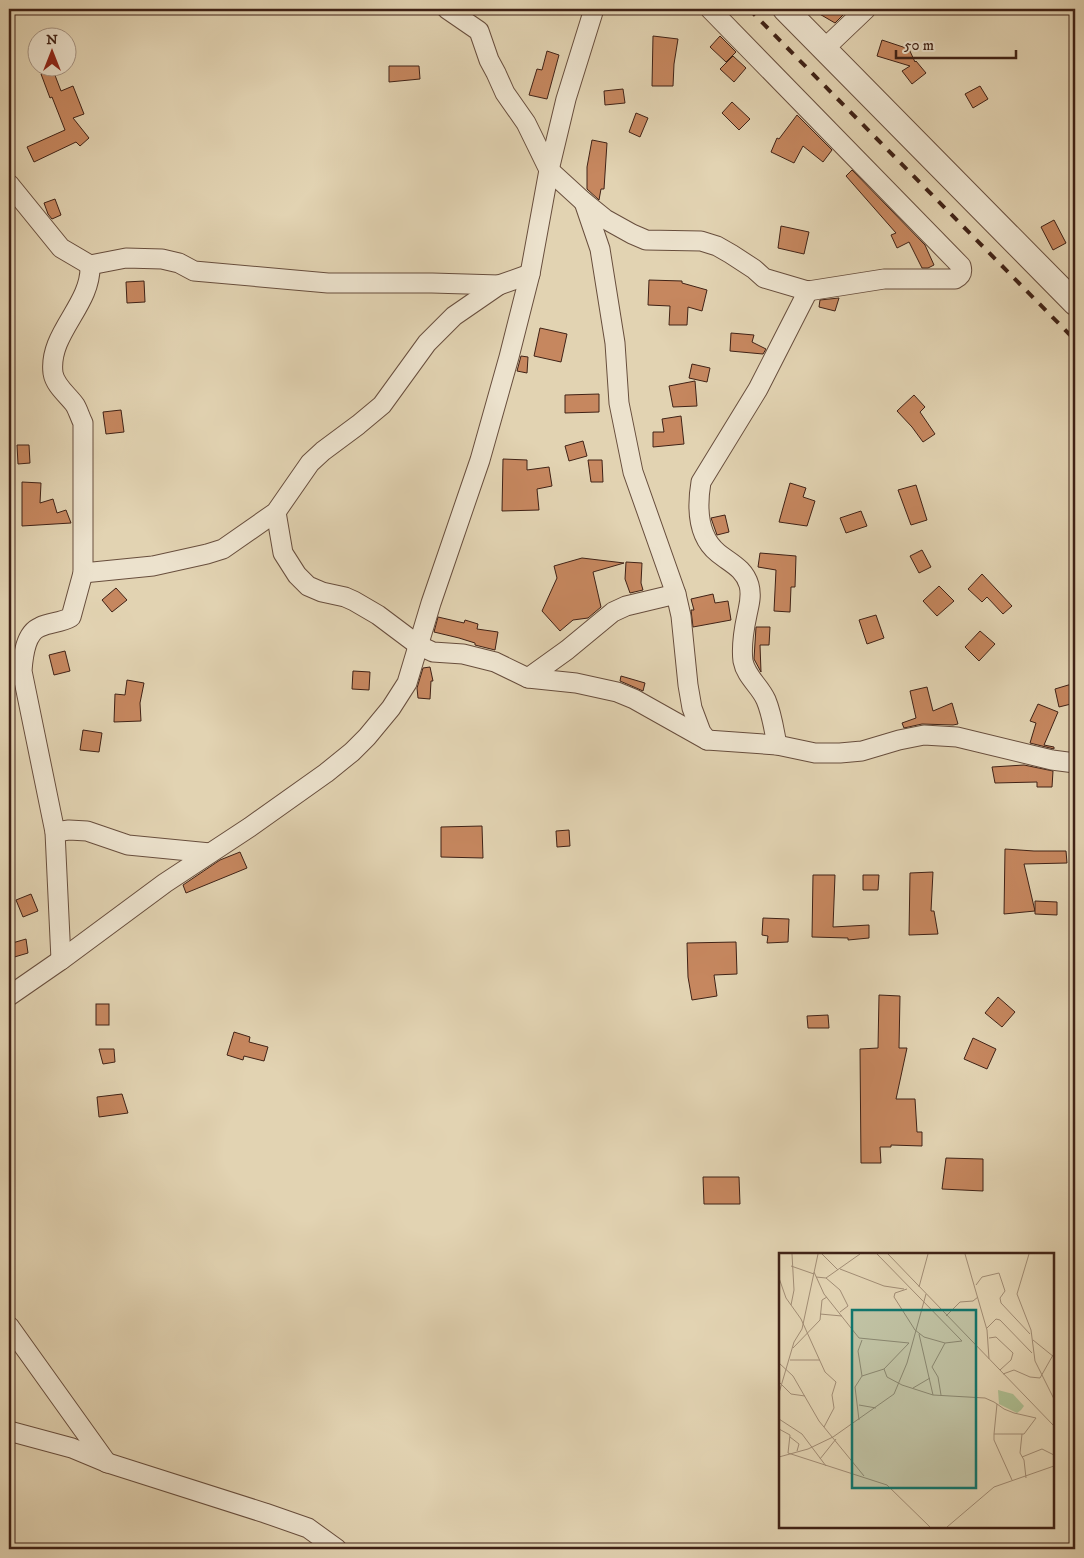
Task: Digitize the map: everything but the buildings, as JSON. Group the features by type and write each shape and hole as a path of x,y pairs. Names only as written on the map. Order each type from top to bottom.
{"street":[{"path":"447,9 479,31 489,60 505,93 526,123 549,170 606,219 646,240 701,241 717,246 754,269 764,278 808,291 884,280 955,279 960,277 962,272 961,266 710,9"},
{"path":"9,996 150,894 326,773 367,737 391,708 407,683 480,460 530,274 549,170 566,99 594,9"},
{"path":"785,9 1075,303"},
{"path":"824,49 866,9"},
{"path":"9,184 60,248 90,265 126,258 162,259 179,263 194,271 328,284 432,283 499,285"},
{"path":"584,202 600,249 615,343 619,403 633,472 676,594 681,616 692,708 701,732 707,740"},
{"path":"61,960 55,832 22,671 24,654 32,633 39,627 63,622 71,617 82,573 83,422 75,406 60,388 53,375 53,358 87,287 90,265"},
{"path":"82,573 153,566 223,549 276,512 310,463 382,405 427,342 454,316 499,285 530,274"},
{"path":"777,745 766,699 747,672 743,661 743,640 751,598 749,584 740,569 709,544 703,532 698,510 698,498 701,482 758,388 808,291"},
{"path":"276,512 284,553 297,575 308,586 354,601 378,615 418,645 433,652 463,654 495,662 528,678 576,683 617,692 634,699 707,740 777,745 815,752 840,753 862,751 924,735 957,737 1052,760 1075,763"},
{"path":"528,678 613,612 626,606 676,594"},
{"path":"55,832 70,830 87,831 128,845 210,852"},
{"path":"9,1326 108,1463"},
{"path":"9,1431 72,1448 108,1463 308,1528 337,1549"}],"railway":[{"path":"749,9 1075,340"}]}
